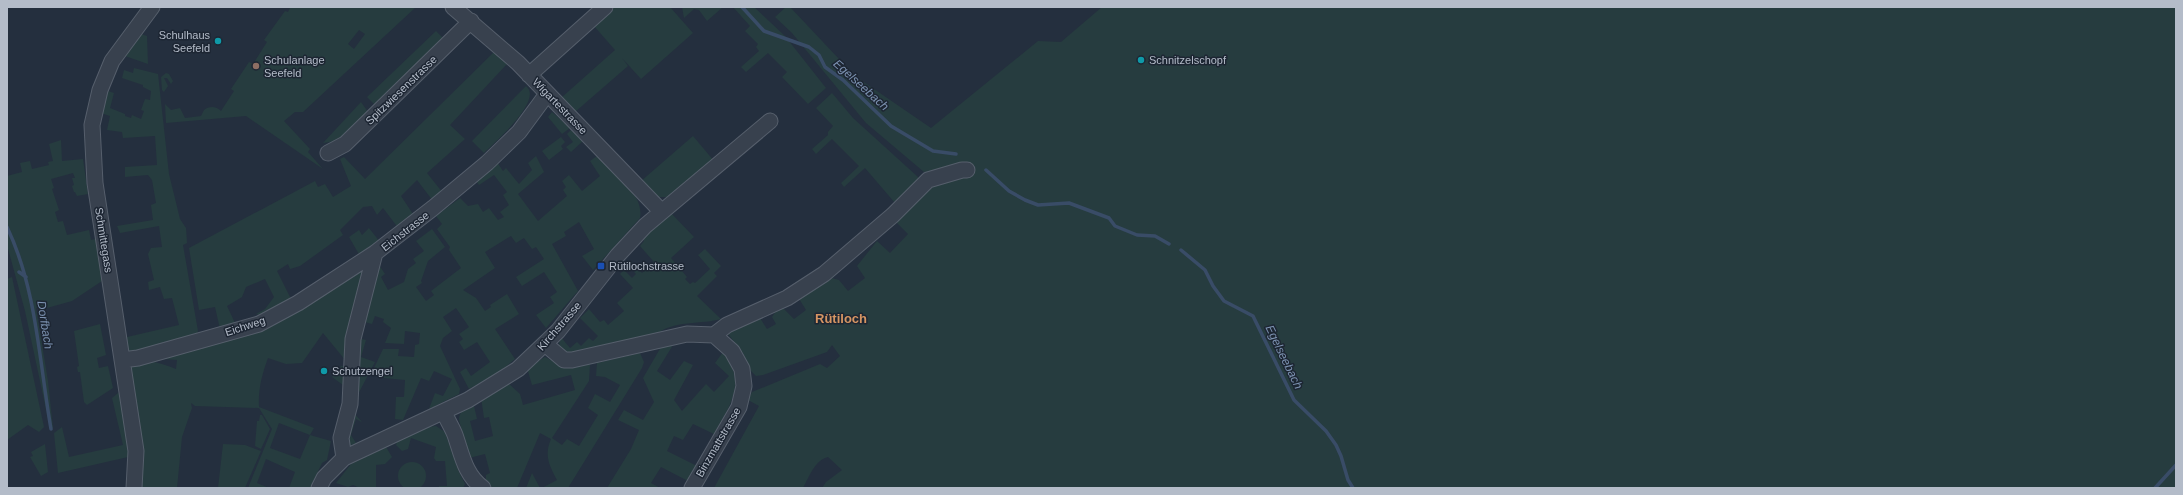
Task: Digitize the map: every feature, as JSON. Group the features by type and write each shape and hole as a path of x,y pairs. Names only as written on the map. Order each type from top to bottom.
{"street":[{"name":"Schmittegass","path":"134,488 136,451 95,183 92,125 100,90 112,61 152,7"},
{"name":"Wigartestrasse","path":"453,7 471,21 529,75 661,211"},
{"path":"529,75 605,7"},
{"name":"Spitzwiesenstrasse","path":"328,153 345,144 471,21"},
{"name":"Eichstrasse","path":"344,458 341,438 350,404 353,339 375,253 415,223 488,163 519,132 547,94"},
{"name":"Kirchstrasse","path":"319,488 324,478 344,458 468,400 518,369 545,344 618,255 661,211 770,121"},
{"path":"545,344 564,360 572,360 687,334 714,334 727,325 787,298 824,274 887,220 928,180 962,170 967,170"},
{"name":"Eichweg","path":"122,360 138,358 258,324 298,303 375,253"},
{"name":"Binzmattstrasse","path":"692,488 739,407 744,386 742,369 732,351 714,334"},
{"path":"444,412 454,434 464,466 476,483 483,488"}],"green space":[{"path":"289,7 416,7 303,112 295,112 284,121 310,149 308,152 323,169 246,116 166,123 165,104 171,110 180,108 185,118 201,116 204,110 210,107 215,107 221,111 234,91 231,89 249,62 253,64 267,42 264,40 285,11 288,12","holes":["359,30 365,34 354,49 348,44"]},
{"path":"615,7 670,7 693,33 641,79 622,58 628,66 575,112 561,98 615,50 594,26"},
{"path":"682,7 723,7 707,21 699,10 694,9 684,18"},
{"path":"733,7 754,7 785,36 826,88 808,104 782,77 787,72 768,53 746,72 741,67 759,51 756,47 758,44 745,31 750,26"},
{"path":"786,7 790,7 855,76 931,128 1038,41 1061,42 1102,7 2176,7 2176,488 822,488 826,482 842,470 828,457 816,465 803,488 714,488 759,406 748,400 752,392 820,364 827,368 840,356 832,345 827,352 763,375 756,376 749,369 743,353 728,334 730,331 760,318 767,329 776,324 772,317 781,306 794,319 806,310 798,297 828,277 839,280 848,291 865,278 857,266 877,241 890,253 908,234 895,221 937,183 866,123 792,33 775,17"},
{"path":"436,31 443,38 375,105 367,97"},
{"path":"141,34 147,36 148,64 125,56"},
{"path":"494,52 507,64 450,125 465,139 427,173 443,193 433,201 417,180 401,196 415,217 399,229 383,208 377,215 372,206 363,207 340,230 343,235 300,266 290,269 288,264 277,271 292,301 263,316 256,314 265,309 274,297 265,279 246,287 242,297 227,306 236,325 220,329 215,307 199,310 189,248 315,181 318,187 325,184 333,197 351,186 340,159 344,157 365,179"},
{"path":"134,68 158,74 169,174 180,219 186,228 187,243 183,245 198,331 196,335 129,353 125,342 127,337 179,325 172,298 164,299 160,287 149,290 148,282 154,280 148,254 151,248 162,247 159,226 120,233 117,226 153,220 151,205 156,203 152,180 148,175 125,177 125,167 157,165 155,136 123,138 122,132 107,130 110,116 101,113 108,91 114,93 110,108 125,114 125,116 131,118 132,115 141,119 144,111 141,110 145,99 150,100 151,91 143,87 143,85 122,78 124,70 133,73"},
{"path":"166,73 169,74 173,81 171,84 167,78 164,78 168,86 164,92 162,90 161,77"},
{"path":"526,86 530,92 528,101 523,111 516,121 484,153 472,141"},
{"path":"832,93 853,118 918,177 918,180 895,203 865,168 844,187 841,183 859,166 832,139 816,154 812,149 828,135 828,132 833,126 816,108"},
{"path":"361,102 368,112 337,141 323,143"},
{"path":"552,112 570,128 562,134 548,117"},
{"path":"571,130 583,141 571,152 566,147 573,142 567,134"},
{"path":"693,136 714,161 669,197 657,197 640,182"},
{"path":"561,137 565,142 561,146 563,149 549,160 542,151"},
{"path":"61,140 62,161 83,159 88,194 77,196 74,192 72,178 75,178 73,173 51,179 54,188 52,189 59,210 55,212 58,222 63,221 67,235 89,230 91,240 99,238 105,279 72,301 47,308 46,305 36,308 48,381 53,428 50,428 25,311 7,245 7,176 22,172 20,163 30,161 32,169 49,165 48,162 53,161 49,144"},
{"path":"536,156 544,172 518,194 538,221 567,196 563,190 566,187 562,181 569,175 582,191 600,176 590,161 597,156 619,176 633,192 638,200 640,218 593,270 582,256 594,249 579,222 564,232 566,236 552,244 578,291 546,328 536,315 554,303 550,297 557,292 544,272 522,286 516,277 544,259 536,247 532,249 524,238 516,243 511,236 485,252 495,268 463,290 476,298 485,311 491,307 490,305 507,294 519,314 495,329 515,359 497,374 469,389 460,372 466,368 471,376 490,362 477,342 464,350 459,342 463,339 459,334 469,327 456,308 443,317 452,331 443,338 440,346 460,389 459,394 429,409 435,393 443,396 452,379 434,371 429,381 421,378 403,420 395,419 396,397 404,397 405,380 384,378 374,368 383,349 399,349 398,356 414,357 415,345 419,344 420,333 405,331 404,344 385,343 391,328 383,322 384,319 375,316 372,324 361,321 379,265 385,274 381,277 388,290 404,282 408,269 416,263 413,259 424,251 416,241 432,229 445,247 428,261 421,281 422,283 416,287 426,301 434,295 431,291 461,268 449,250 450,247 437,229 442,224 436,216 460,198 468,206 478,204 483,212 489,208 498,220 504,217 500,212 509,205 503,195 507,192 494,175 479,185 476,181 497,162 503,171 506,168 519,184 532,170 528,163"},
{"path":"669,211 694,237 671,258 687,277 685,279 690,284 693,282 695,283 710,269 698,255 705,249 721,266 714,273 717,276 697,296 721,319 670,327 658,334 565,354 559,347 560,336 570,348 577,342 581,346 589,338 593,341 598,336 580,318 589,309 600,322 604,320 608,325 624,311 617,303 633,288 620,274 624,270 632,278 636,274 627,264 631,261 642,273 654,262 640,246 644,241 643,238"},
{"path":"369,228 380,242 360,256 349,237 359,230 362,235"},
{"path":"365,265 346,361 323,333 302,363 286,364 268,358 262,376 259,394 259,407 314,428 310,435 331,441 327,460 322,463 310,488 289,488 295,472 266,459 257,483 269,488 248,488 272,429 259,408 195,406 191,403 192,408 182,437 177,488 140,488 130,370 139,362 145,361 158,363 176,369 177,360 151,358 203,346","holes":["279,423 310,435 300,459 270,448"]},
{"path":"12,277 44,427 39,432 28,425 7,440 7,279"},
{"path":"100,324 106,355 97,358 99,368 108,366 113,388 87,405 84,402 80,372 78,372 77,367 79,366 74,331"},
{"path":"357,338 366,340 361,357 375,362 356,398"},
{"path":"673,345 657,371 670,380 684,361 693,365 674,400 682,411 706,384 714,392 729,376 715,363 723,352 730,363 734,374 735,384 731,403 714,434 693,424 683,440 674,436 667,451 697,466 688,481 661,467 651,483 660,488 607,488 631,449 639,430 618,420 624,410 643,420 654,402 643,378 661,347"},
{"path":"640,353 644,362 642,368 568,488 542,488 557,480 548,460 548,450 551,439 540,433 517,488 493,488 486,481 486,475 490,473 485,454 469,458 459,420 460,414 464,409 468,406 474,406 477,419 470,421 475,441 493,436 489,417 484,418 481,397 508,383 520,394 523,405 575,390 571,375 532,385 527,368 545,357 562,366 570,368 590,364 589,381 552,438 562,445 567,439 579,446 598,415 588,408 595,394 610,402 620,385 605,377 596,376 597,363"},
{"path":"341,366 344,366 343,385 332,377"},
{"path":"118,393 122,394 131,449 128,457 58,473 54,433 62,427 69,457 123,445 112,398"},
{"path":"352,411 362,422 356,419 351,435 356,443 351,445 347,443"},
{"path":"260,415 262,415 270,429 261,449 255,446 257,421 259,421"},
{"path":"436,426 445,432 458,470 465,484 463,488 439,488 439,486 447,486 445,461 436,461 434,458 436,447 411,438 408,449 402,451 396,445 397,441 429,427"},
{"path":"45,444 48,472 41,476 30,457 33,456 31,452"},
{"path":"223,444 245,445 261,451 245,488 218,488"},
{"path":"386,447 392,457 385,464 376,465 376,488 360,488 353,485 348,487 336,483 351,464"},
{"path":"412,462 422,466 426,476 422,486 412,490 402,486 398,476 402,466"},
{"path":"532,473 540,488 526,488"}],"waterway":[{"name":"Egelseebach","path":"742,7 764,31 809,47 819,55 825,67 843,80 891,126 933,151 956,154"},
{"name":"Egelseebach","path":"986,170 1009,191 1025,200 1038,205 1069,203 1109,218 1115,226 1137,235 1155,236 1169,244"},
{"name":"Dorfbach","path":"7,227 17,251 31,301 51,429"},
{"name":"Egelseebach","path":"1181,250 1205,270 1213,286 1224,301 1253,316 1294,400 1326,431 1336,445 1348,480 1353,488"},
{"name":"Dorfbach","path":"19,272 26,277"},
{"name":"Egelseebach","path":"2155,488 2176,465"}],"place":[{"name":"Schulhaus Seefeld","path":"218,41"},
{"name":"Schnitzelschopf","path":"1141,60"},
{"name":"Schulanlage Seefeld","path":"256,66"},
{"name":"Rütilochstrasse","path":"601,266"},
{"name":"Schutzengel","path":"324,371"}],"district":[{"name":"Rütiloch","path":"841,318"}]}
